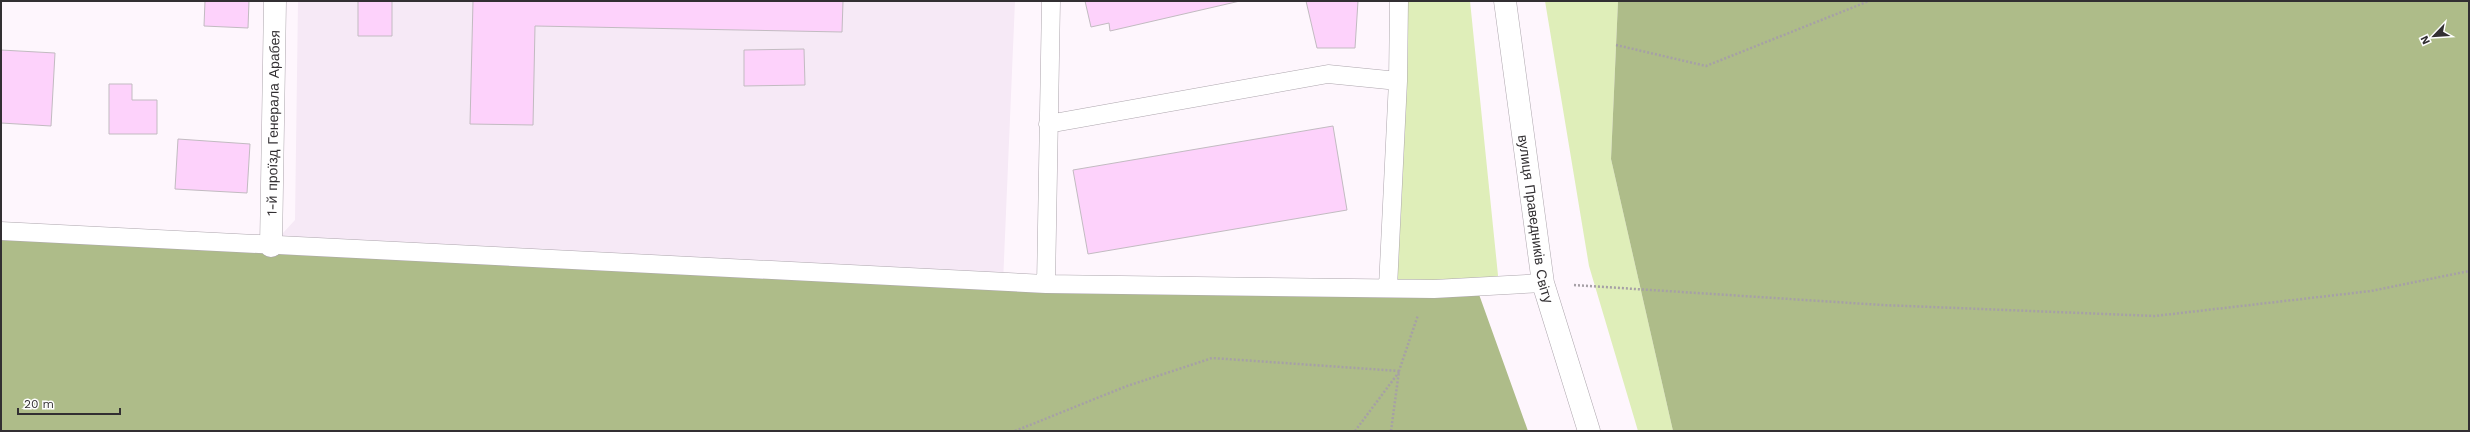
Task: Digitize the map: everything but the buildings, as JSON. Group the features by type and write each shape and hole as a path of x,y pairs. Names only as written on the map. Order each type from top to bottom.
{"main road":[{"name":"1-й проїзд Генерала Арабея","path":"271,246 275,1"},
{"name":"вулиця Праведників Світу","path":"1505,1 1543,283 1589,431"}],"lane":[{"path":"1046,284 1051,1"},
{"path":"1388,287 1398,81 1399,1"},
{"path":"1048,124 1328,74 1398,81"},
{"path":"1,231 271,246 1046,284 1388,287 1434,289 1543,283"}],"path":[{"path":"1616,45 1706,66 1869,1"},
{"path":"1543,283 1882,305 2155,316 2371,291 2469,271"},
{"path":"1391,431 1399,371 1420,309 1434,289"},
{"path":"1015,431 1127,386 1212,358 1399,371"},
{"path":"1355,431 1399,371"}],"shaded area":[{"path":"298,1 1015,1 1003,283 271,246 295,220"}],"green space":[{"path":"1399,1 1470,1 1499,285 1388,287"},
{"path":"1545,1 1618,1 1611,159 1673,431 1638,431 1589,266"},
{"path":"1618,1 2469,1 2469,431 1673,431 1611,159"},
{"path":"1,231 1003,283 1476,286 1528,431 1,431"}]}
